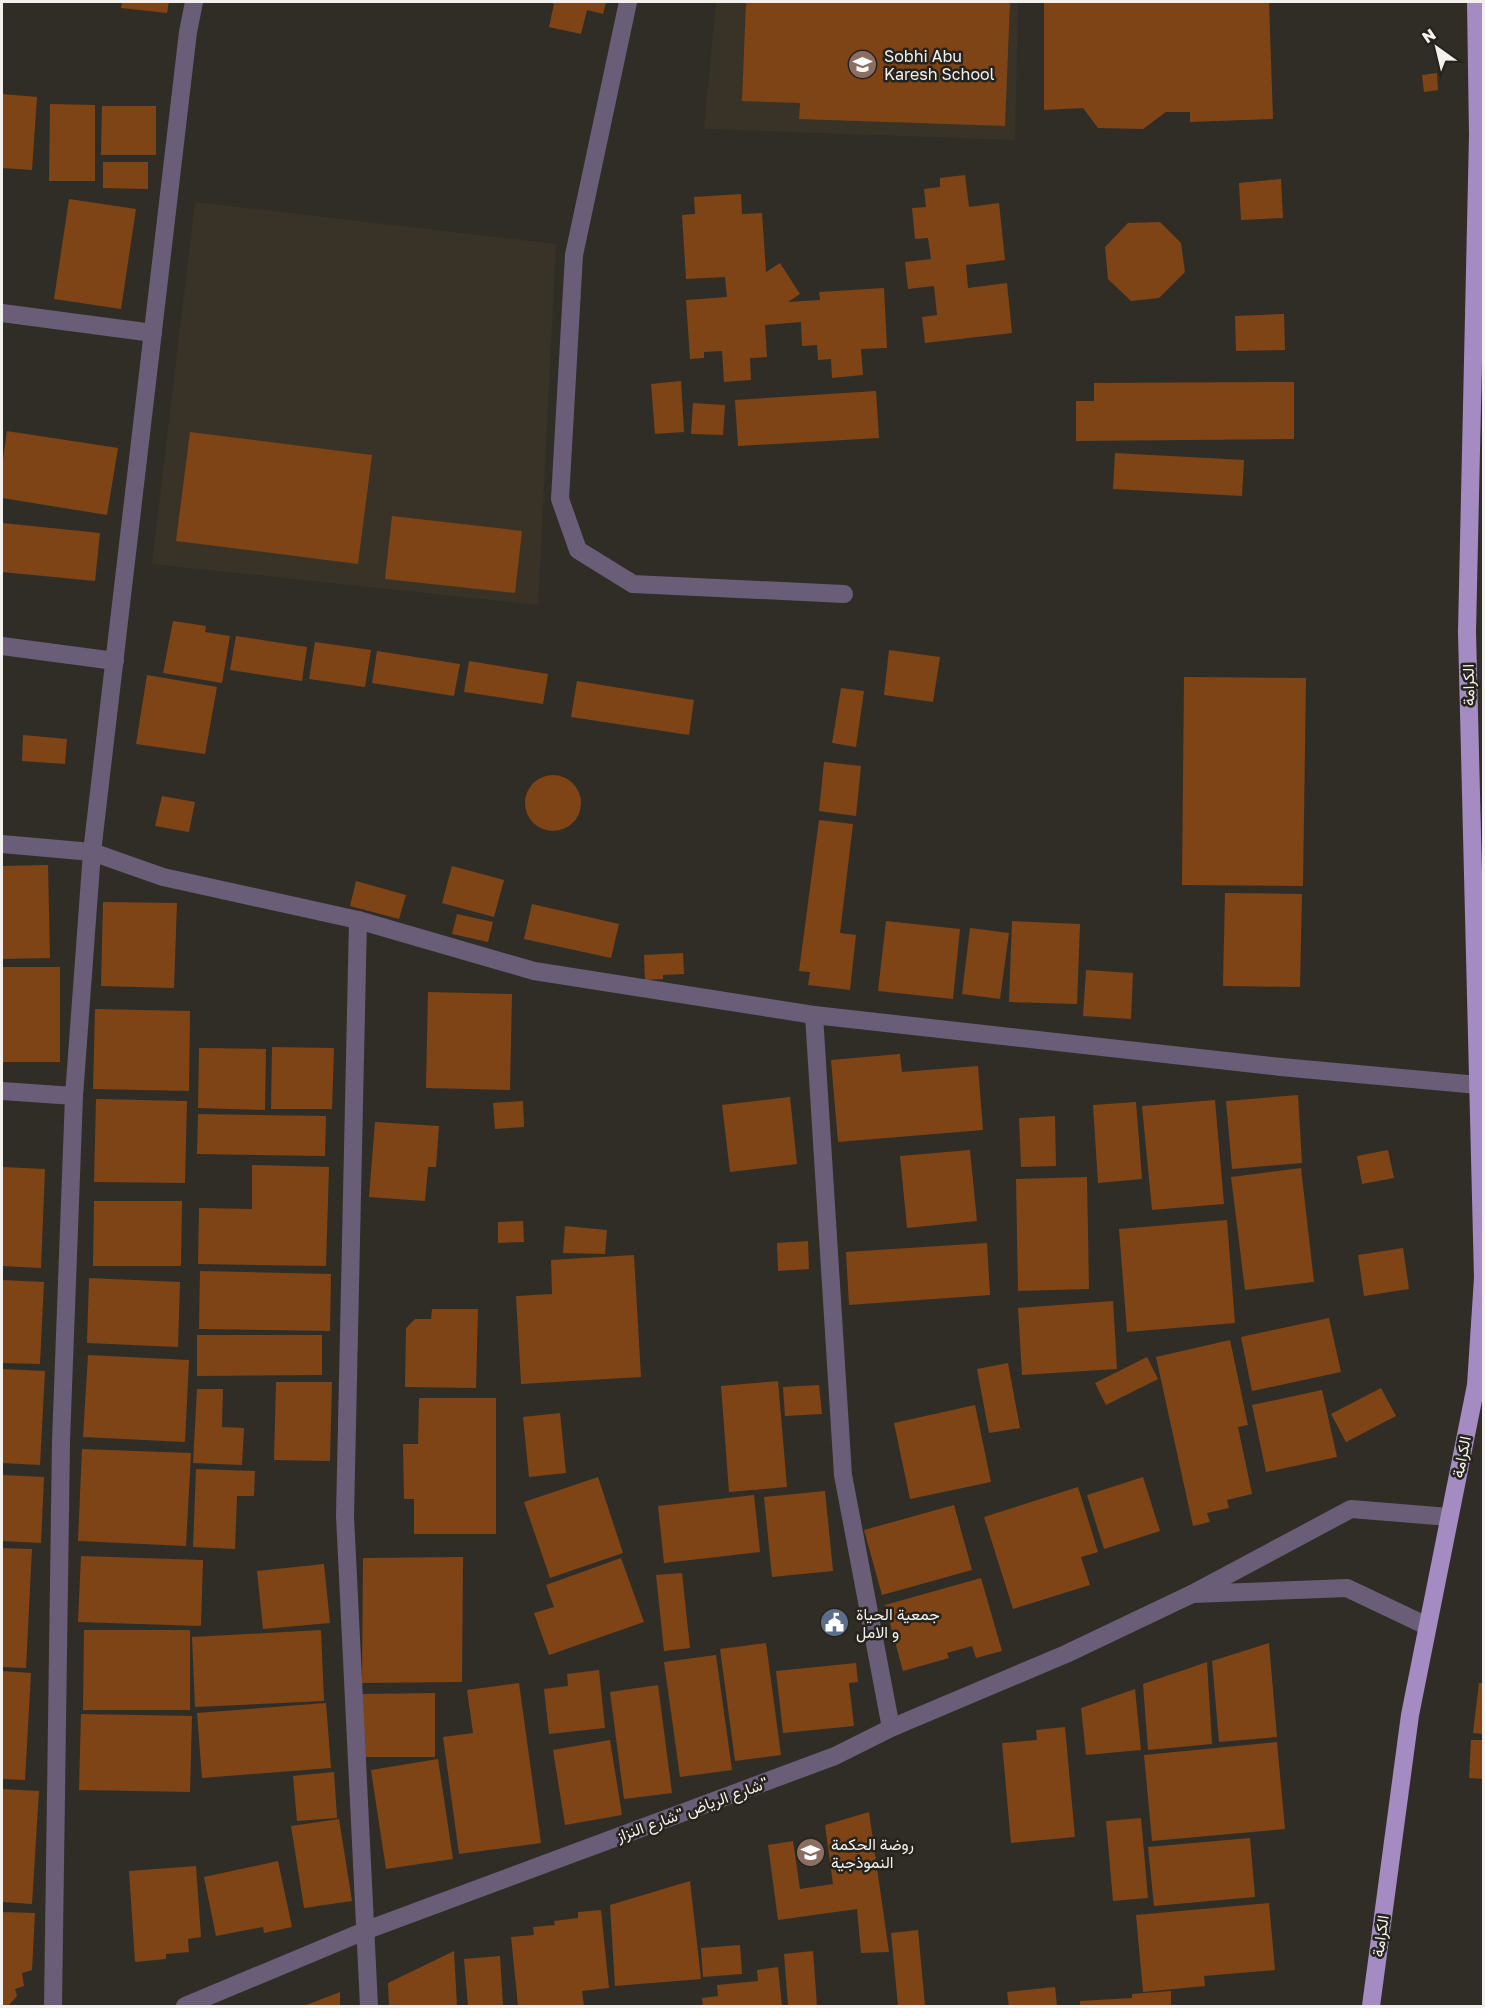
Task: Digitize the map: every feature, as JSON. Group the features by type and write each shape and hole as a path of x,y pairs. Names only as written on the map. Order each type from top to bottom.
{"main road":[{"name":"الكرامة","path":"1371,2007 1410,1715 1476,1385 1484,1278 1467,632 1478,135 1476,2"}],"street":[{"path":"53,2007 61,1441 74,1096 92,852 188,32 194,2"},
{"path":"628,2 574,255 560,499 574,540 578,550 633,584 844,594"},
{"path":"2,313 153,333"},
{"path":"2,646 115,661"},
{"path":"2,844 92,852 163,877 358,920 534,970 814,1015 1269,1066 1478,1085"},
{"path":"358,920 345,1516 369,2007"},
{"path":"814,1015 843,1475 891,1728"},
{"path":"2,1091 74,1096"},
{"name":"شارع الرياض \"شارع النزاز\"","path":"184,2007 367,1930 835,1756 891,1728 1066,1654 1192,1594 1351,1509 1449,1517"},
{"name":"شارع الرياض \"شارع النزاز\"","path":"1192,1594 1347,1588 1427,1626"}],"shaded area":[{"name":"Sobhi Abu Karesh School","path":"716,2 1018,2 1015,140 704,129"},
{"path":"195,202 556,244 538,605 152,564"}],"building":[{"path":"122,2 169,2 167,13 121,8"},
{"path":"549,2 606,2 603,14 587,10 581,34 549,27 554,4"},
{"name":"Sobhi Abu Karesh School","path":"746,2 1010,2 1005,126 799,119 800,103 742,101"},
{"path":"1044,2 1269,2 1273,119 1190,122 1190,112 1166,112 1143,129 1098,128 1083,108 1044,110"},
{"path":"1437,73 1438,90 1424,92 1422,75"},
{"path":"2,94 37,97 32,170 2,168"},
{"path":"50,104 95,105 95,181 49,181"},
{"path":"102,106 156,106 156,155 101,155"},
{"path":"103,162 148,162 148,189 103,188"},
{"path":"965,175 969,207 999,203 1005,260 966,265 968,288 1007,283 1012,333 925,343 922,317 937,315 934,286 908,289 905,262 931,259 928,238 915,239 912,208 926,207 924,189 940,187 940,178"},
{"path":"1281,179 1283,218 1241,220 1239,183"},
{"path":"741,194 742,214 762,213 766,272 780,263 800,294 788,302 820,300 819,292 884,288 887,348 861,349 863,375 832,378 831,359 818,360 817,345 802,346 801,322 765,325 767,357 750,358 751,380 724,382 722,351 704,352 704,358 690,359 686,300 727,297 725,277 686,279 682,215 695,214 694,197"},
{"path":"69,199 136,209 121,309 54,299"},
{"path":"1160,222 1181,243 1185,272 1159,298 1131,301 1108,279 1105,247 1128,223"},
{"path":"1284,314 1285,350 1236,351 1235,316"},
{"path":"681,381 684,432 655,434 651,384"},
{"path":"1294,382 1294,439 1076,441 1076,401 1094,401 1094,383"},
{"path":"876,391 879,438 738,446 735,400"},
{"path":"693,403 725,405 723,435 691,434"},
{"path":"7,431 118,448 107,515 2,498 2,467"},
{"path":"190,432 372,455 358,564 176,541"},
{"path":"1115,453 1244,460 1242,496 1113,489"},
{"path":"392,516 522,531 515,593 385,579"},
{"path":"2,523 100,533 95,581 2,572"},
{"path":"173,621 206,626 205,632 230,636 222,683 163,673"},
{"path":"236,636 307,647 302,681 230,670"},
{"path":"315,642 371,650 365,687 309,679"},
{"path":"889,650 940,657 933,702 884,695"},
{"path":"377,651 460,664 454,696 372,683"},
{"path":"469,661 548,674 543,704 464,692"},
{"path":"147,675 217,687 205,754 136,744"},
{"path":"1184,677 1306,678 1303,886 1182,885"},
{"path":"577,681 694,700 689,735 571,717"},
{"path":"841,688 864,691 856,747 832,743"},
{"path":"23,735 67,739 65,764 22,761"},
{"path":"824,762 861,766 856,816 819,811"},
{"path":"553,775 568,780 576,788 581,803 576,818 568,826 553,831 538,826 530,818 525,803 530,788 538,780"},
{"path":"162,796 195,802 189,832 155,826"},
{"path":"819,820 853,824 840,933 856,935 850,990 808,985 810,972 799,971"},
{"path":"48,865 50,958 2,959 2,866"},
{"path":"452,866 504,880 494,917 442,903"},
{"path":"356,881 406,895 399,919 350,906"},
{"path":"1225,893 1302,894 1300,987 1223,986"},
{"path":"103,902 177,903 174,988 101,986"},
{"path":"532,904 619,924 611,958 524,939"},
{"path":"457,914 493,922 488,942 452,934"},
{"path":"886,921 960,929 953,999 878,991"},
{"path":"1012,921 1080,924 1077,1004 1009,1002"},
{"path":"970,928 1009,933 1000,999 962,994"},
{"path":"683,953 684,974 663,975 663,979 645,980 644,955"},
{"path":"2,967 60,967 60,1062 2,1062"},
{"path":"1086,970 1133,973 1131,1019 1083,1016"},
{"path":"428,992 512,994 510,1090 426,1088"},
{"path":"95,1009 190,1011 189,1091 93,1089"},
{"path":"272,1047 334,1048 332,1109 271,1109"},
{"path":"199,1048 266,1049 265,1110 198,1108"},
{"path":"900,1054 902,1072 978,1066 983,1130 838,1142 831,1060"},
{"path":"1298,1095 1302,1163 1232,1169 1226,1101"},
{"path":"790,1097 797,1164 730,1172 722,1105"},
{"path":"96,1099 187,1101 185,1183 94,1182"},
{"path":"1215,1100 1224,1204 1152,1210 1142,1106"},
{"path":"523,1101 524,1127 495,1129 493,1103"},
{"path":"1136,1102 1142,1179 1098,1183 1093,1105"},
{"path":"198,1114 326,1116 325,1156 197,1154"},
{"path":"1055,1116 1056,1166 1021,1167 1019,1118"},
{"path":"375,1122 439,1126 436,1167 428,1167 425,1201 369,1197"},
{"path":"970,1150 977,1221 907,1228 900,1156"},
{"path":"1388,1150 1394,1178 1362,1184 1357,1156"},
{"path":"252,1165 329,1167 326,1266 198,1264 199,1208 252,1209"},
{"path":"2,1167 45,1169 41,1268 2,1266"},
{"path":"1301,1168 1314,1282 1245,1290 1231,1177"},
{"path":"1087,1177 1089,1289 1018,1291 1016,1179"},
{"path":"94,1201 182,1201 181,1266 93,1266"},
{"path":"1227,1220 1235,1323 1127,1332 1119,1229"},
{"path":"523,1221 524,1242 498,1243 498,1222"},
{"path":"565,1226 607,1230 605,1254 563,1253"},
{"path":"808,1241 809,1269 778,1271 777,1243"},
{"path":"987,1243 990,1295 849,1305 846,1252"},
{"path":"1403,1248 1409,1289 1364,1296 1358,1255"},
{"path":"634,1255 641,1377 521,1384 516,1296 552,1294 551,1260"},
{"path":"200,1271 331,1274 330,1331 199,1329"},
{"path":"89,1278 180,1282 178,1347 87,1343"},
{"path":"2,1280 44,1282 40,1364 2,1363"},
{"path":"1113,1301 1117,1369 1022,1375 1018,1308"},
{"path":"432,1309 478,1309 476,1388 405,1387 406,1328 415,1319 431,1319"},
{"path":"1329,1318 1341,1372 1252,1391 1241,1337"},
{"path":"197,1335 322,1335 322,1375 197,1376"},
{"path":"1230,1340 1248,1425 1238,1427 1252,1494 1227,1500 1229,1508 1207,1513 1210,1522 1193,1526 1156,1357"},
{"path":"88,1355 189,1360 185,1442 83,1437"},
{"path":"1147,1357 1158,1379 1106,1405 1095,1383"},
{"path":"1008,1363 1020,1428 989,1433 977,1369"},
{"path":"2,1369 45,1371 40,1465 2,1463"},
{"path":"778,1381 787,1487 729,1492 721,1386"},
{"path":"276,1382 332,1382 330,1461 274,1460"},
{"path":"819,1385 822,1414 785,1416 783,1387"},
{"path":"1381,1388 1396,1416 1346,1442 1331,1414"},
{"path":"197,1389 223,1389 222,1427 244,1428 242,1465 193,1463"},
{"path":"1322,1390 1337,1457 1266,1472 1252,1405"},
{"path":"419,1398 496,1398 496,1534 414,1534 414,1499 404,1499 403,1444 418,1444"},
{"path":"975,1405 991,1482 910,1499 894,1423"},
{"path":"560,1413 566,1473 529,1477 523,1417"},
{"path":"82,1449 191,1453 186,1546 78,1541"},
{"path":"196,1469 255,1471 254,1496 237,1496 235,1549 193,1547"},
{"path":"2,1475 44,1477 41,1543 2,1541"},
{"path":"598,1477 623,1553 550,1578 524,1502"},
{"path":"1143,1477 1160,1531 1104,1549 1087,1495"},
{"path":"1078,1487 1098,1552 1081,1557 1090,1585 1013,1609 984,1517"},
{"path":"825,1491 833,1571 772,1577 764,1497"},
{"path":"754,1495 760,1552 664,1563 658,1506"},
{"path":"954,1505 972,1570 882,1595 864,1530"},
{"path":"2,1548 32,1549 26,1668 2,1667"},
{"path":"81,1556 203,1560 201,1626 78,1622"},
{"path":"463,1557 462,1682 362,1683 363,1558"},
{"path":"621,1558 644,1622 549,1655 534,1613 554,1607 546,1585"},
{"path":"324,1564 330,1623 263,1629 257,1571"},
{"path":"682,1573 690,1648 664,1651 656,1575"},
{"path":"981,1578 1002,1651 976,1658 972,1646 947,1653 949,1658 903,1671 885,1605"},
{"path":"84,1630 190,1630 190,1710 83,1710"},
{"path":"321,1630 324,1701 195,1707 192,1637"},
{"path":"766,1643 781,1755 735,1761 720,1649"},
{"path":"1269,1643 1277,1737 1219,1742 1212,1661"},
{"path":"716,1655 732,1770 680,1777 664,1662"},
{"path":"1207,1662 1212,1744 1148,1750 1143,1684"},
{"path":"856,1663 858,1682 849,1683 854,1726 783,1733 776,1671"},
{"path":"599,1670 605,1728 549,1734 544,1689 568,1686 567,1674"},
{"path":"2,1671 31,1673 25,1780 2,1779"},
{"path":"519,1683 541,1843 459,1854 443,1737 473,1733 467,1690"},
{"path":"1479,1683 1484,1683 1484,1734 1473,1733"},
{"path":"658,1685 672,1793 624,1799 610,1692"},
{"path":"1135,1689 1141,1750 1086,1755 1081,1708"},
{"path":"435,1693 435,1757 361,1757 361,1694"},
{"path":"326,1703 331,1768 202,1778 197,1713"},
{"path":"81,1714 192,1716 190,1792 79,1790"},
{"path":"1065,1727 1075,1837 1011,1843 1002,1743 1037,1740 1036,1730"},
{"path":"610,1740 622,1815 565,1825 553,1750"},
{"path":"1471,1740 1484,1740 1484,1779 1469,1778"},
{"path":"1277,1742 1285,1829 1152,1841 1144,1755"},
{"path":"438,1759 453,1859 386,1869 371,1770"},
{"path":"334,1772 337,1818 297,1821 293,1776"},
{"path":"2,1789 39,1791 32,1904 2,1902"},
{"path":"869,1812 889,1952 861,1953 857,1909 778,1920 768,1845 793,1841 800,1889 833,1884 825,1825"},
{"path":"1141,1818 1148,1898 1113,1901 1106,1821"},
{"path":"339,1819 352,1901 304,1908 291,1826"},
{"path":"1250,1838 1255,1897 1154,1906 1148,1847"},
{"path":"278,1861 292,1927 264,1933 263,1927 216,1936 204,1877"},
{"path":"196,1866 201,1937 188,1939 189,1952 166,1954 166,1959 135,1962 129,1871"},
{"path":"690,1881 701,1979 615,1986 610,1905"},
{"path":"1269,1903 1275,1970 1204,1976 1205,1986 1143,1992 1136,1915"},
{"path":"601,1910 609,1988 582,1991 584,2006 518,2006 511,1937 534,1935 533,1927 555,1925 554,1921 578,1918 578,1912"},
{"path":"2,1912 35,1913 32,1970 22,1973 24,1986 15,1989 17,1996 8,2006 2,2006"},
{"path":"918,1930 925,2006 898,2006 891,1933"},
{"path":"740,1945 742,1974 703,1977 701,1948"},
{"path":"454,1951 457,2006 389,2006 388,1983"},
{"path":"813,1951 817,2006 788,2006 784,1954"},
{"path":"500,1956 503,2006 468,2006 464,1959"},
{"path":"778,1967 782,2006 703,2006 702,1998 718,1996 717,1985 758,1981 757,1970"},
{"path":"1055,1987 1057,2006 1009,2006 1007,1992"},
{"path":"1171,1991 1171,2006 1080,2006 1080,2001 1132,1998 1132,1994"},
{"path":"340,1992 340,2006 304,2006"}],"place":[{"name":"Sobhi Abu Karesh School","path":"863,65"},
{"name":"جمعية الحياة و الامل","path":"835,1623"},
{"name":"روضة الحكمة النموذجية","path":"810,1853"}]}
